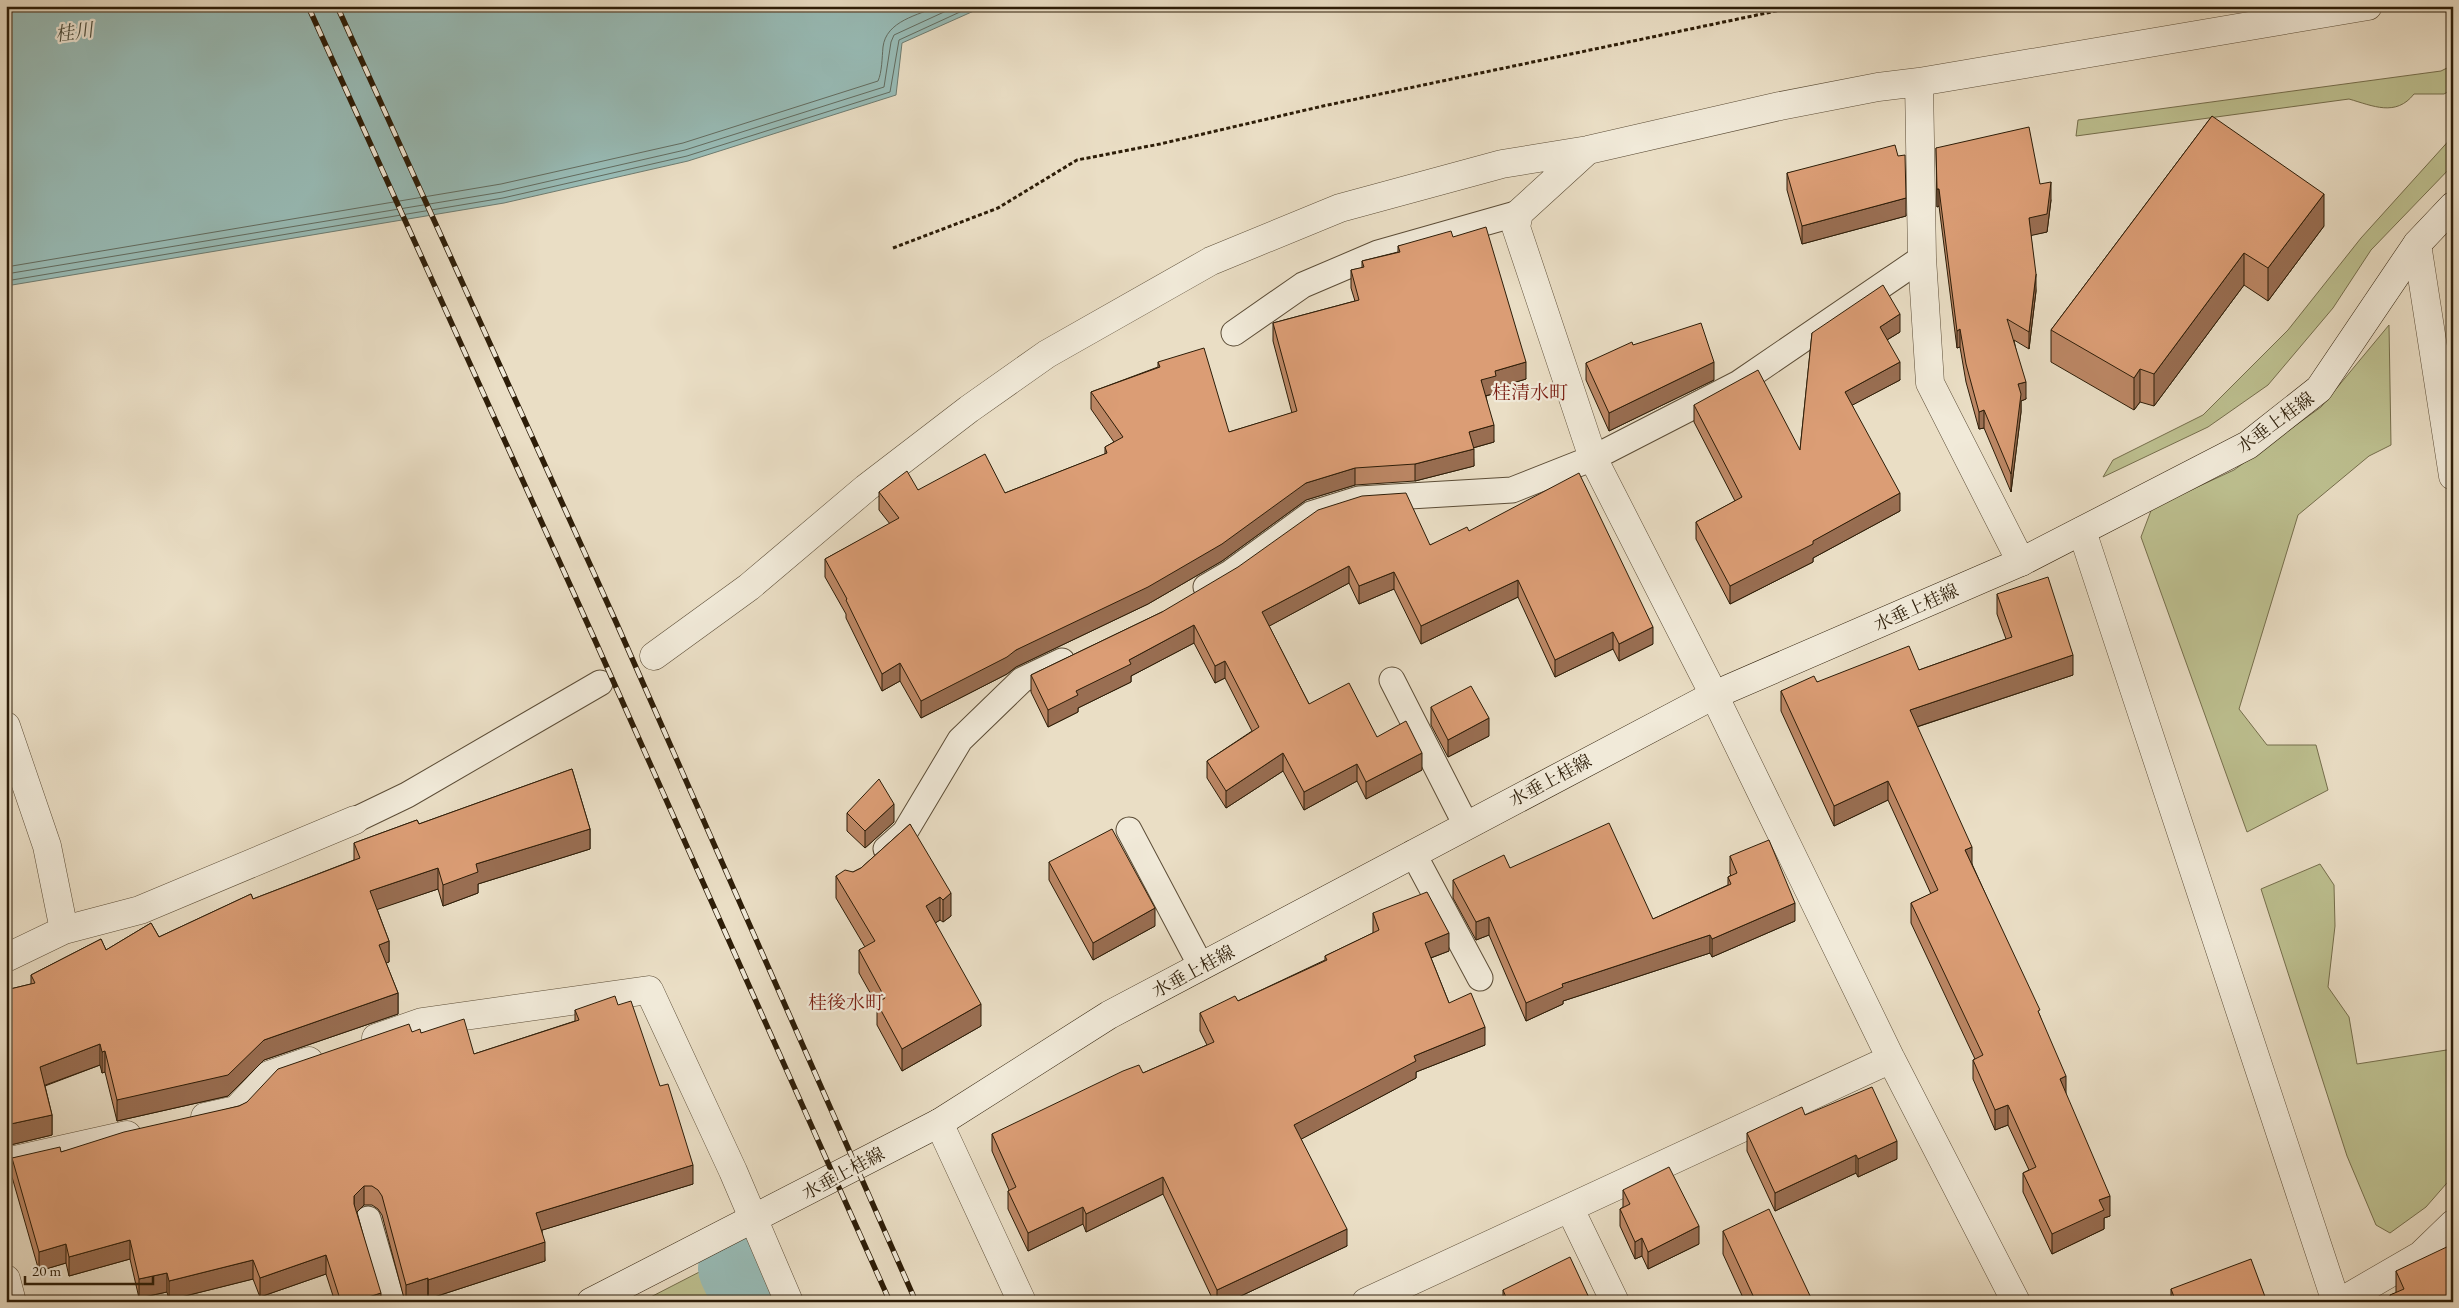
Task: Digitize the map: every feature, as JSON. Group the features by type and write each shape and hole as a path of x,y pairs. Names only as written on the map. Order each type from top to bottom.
{"street":[{"path":"654,656 749,587 866,488 1047,354 1211,261 1340,208 1502,164 1588,150 1780,106 1878,87 1919,82 2368,6"},
{"path":"1919,82 1922,258 1930,383 2021,562"},
{"path":"1588,150 1519,213 1516,228 1593,458 1714,695 1891,1059 2016,1302"},
{"name":"水垂上桂線","path":"591,1302 754,1220 939,1123 1109,1015 1714,695 2021,562 2248,445 2319,389 2418,244 2453,206"},
{"path":"2418,244 2453,476"},
{"path":"2082,531 2336,1302"},
{"path":"6,726 47,846 64,930"},
{"path":"6,958 64,930 140,910 355,820"},
{"path":"178,1123 236,1110 269,1075 422,1022 649,990 754,1220 789,1302"},
{"path":"1366,1302 1891,1059"},
{"path":"939,1123 1022,1302"},
{"path":"6,1162 150,1130"},
{"path":"1570,1209 1615,1302"},
{"path":"2340,1302 2421,1255 2453,1224"},
{"path":"6,1279 12,1302"}],"lane":[{"path":"1234,332 1303,285 1378,253 1519,213"},
{"path":"1188,597 1230,573 1311,514 1360,499 1512,490 1593,458 1739,383 1922,258"},
{"path":"872,862 906,832 960,740 1022,680 1084,651"},
{"path":"1392,680 1466,825"},
{"path":"355,820 407,795 600,683"},
{"path":"1129,830 1201,966"},
{"path":"1413,853 1480,978"},
{"path":"368,1219 392,1302"}],"path":[{"path":"893,248 998,208 1077,160 1160,144 1323,106 1800,6"}],"green space":[{"path":"2453,65 2453,89 2444,94 2414,94 2407,101 2392,108 2375,107 2349,99 2076,136 2078,120 2441,71"},
{"path":"2453,136 2453,165 2371,250 2333,308 2268,385 2208,427 2103,477 2113,460 2203,415 2288,330 2361,238"},
{"path":"2389,325 2391,445 2369,456 2298,515 2239,709 2267,745 2316,745 2328,790 2247,832 2141,537 2152,508 2234,470 2321,407"},
{"path":"2320,864 2334,885 2335,926 2328,987 2349,1017 2357,1064 2453,1049 2453,1176 2426,1207 2390,1233 2376,1225 2347,1156 2261,889"},
{"path":"720,1265 736,1302 641,1302 711,1266"}],"water":[{"name":"桂川","path":"6,6 985,6 902,43 896,95 688,161 504,203 6,286"}],"building":[{"path":"2212,116 2324,194 2268,268 2244,253 2154,374 2140,369 2134,378 2051,330"},
{"path":"2029,127 2040,184 2051,182 2047,214 2029,218 2036,274 2029,332 2007,319 2026,382 2018,384 2021,394 2011,474 1984,410 1979,412 1966,364 1960,329 1957,331 1939,189 1937,189 1936,148"},
{"path":"1895,145 1898,156 1905,155 1906,198 1802,226 1787,173"},
{"path":"1486,227 1526,362 1495,371 1496,376 1481,380 1494,425 1469,432 1474,449 1415,464 1355,468 1306,483 1222,544 1148,587 1016,650 1007,657 921,701 900,663 882,674 847,599 825,559 899,518 879,492 907,471 918,490 985,454 1005,493 1107,453 1105,447 1123,437 1091,392 1160,367 1158,362 1204,348 1229,432 1297,411 1273,323 1359,300 1351,270 1364,267 1362,261 1400,252 1398,246 1451,231 1453,237"},
{"path":"1883,285 1900,314 1880,327 1900,362 1845,392 1900,493 1813,541 1813,544 1730,586 1696,522 1742,497 1694,405 1758,370 1800,450 1812,333"},
{"path":"1701,323 1714,362 1609,413 1586,363 1632,342 1633,345"},
{"path":"1579,473 1653,627 1619,644 1613,632 1555,660 1518,580 1421,626 1394,572 1359,586 1349,566 1262,612 1309,704 1349,683 1377,737 1406,721 1422,753 1366,782 1357,764 1304,792 1283,753 1226,791 1207,761 1259,727 1225,661 1215,666 1194,625 1129,660 1131,664 1076,691 1078,695 1048,710 1031,675 1162,612 1238,567 1318,510 1362,496 1406,493 1430,545 1467,527 1469,531"},
{"path":"2048,577 2073,655 1910,710 1972,847 1965,850 2040,1010 2038,1011 2066,1076 2060,1079 2110,1196 2099,1200 2104,1210 2052,1234 2023,1173 2036,1167 2008,1105 1995,1110 1973,1060 1983,1055 1911,903 1938,890 1888,781 1834,806 1781,691 1814,676 1817,682 1909,646 1919,670 2012,637 1997,594"},
{"path":"1471,686 1489,718 1448,740 1431,707"},
{"path":"572,769 590,829 476,864 478,872 443,885 438,868 370,891 389,941 379,945 398,993 264,1040 228,1075 117,1100 105,1051 102,1052 100,1044 40,1067 52,1115 6,1125 6,990 35,983 31,975 101,939 106,950 151,923 159,937 251,894 253,899 360,858 354,843 417,820 419,824"},
{"path":"879,779 894,804 865,831 847,813"},
{"path":"1609,823 1653,919 1731,884 1728,877 1737,873 1730,856 1769,840 1795,903 1712,939 1710,935 1562,984 1563,987 1526,1003 1489,917 1476,922 1453,880 1504,855 1510,868"},
{"path":"910,824 951,893 943,900 940,897 926,906 981,1004 902,1049 877,1003 885,998 859,950 875,941 836,876 845,870 853,872 861,868"},
{"path":"1112,829 1155,908 1093,943 1049,862"},
{"path":"1427,892 1449,933 1425,943 1449,1003 1471,993 1485,1027 1414,1056 1416,1061 1294,1125 1347,1229 1217,1290 1163,1177 1086,1214 1083,1207 1028,1233 1008,1191 1016,1187 992,1134 1123,1071 1139,1065 1143,1073 1214,1042 1200,1013 1235,996 1238,1001 1327,960 1325,956 1379,930 1373,913"},
{"path":"615,996 618,1005 631,1001 660,1086 668,1084 693,1165 536,1213 545,1242 428,1280 428,1278 406,1285 382,1196 372,1186 364,1186 354,1196 354,1204 381,1293 353,1302 341,1302 326,1255 260,1278 253,1260 169,1281 167,1273 139,1279 130,1240 69,1257 66,1244 39,1252 12,1158 60,1147 61,1152 124,1132 239,1106 247,1102 278,1069 409,1024 412,1032 420,1029 421,1033 464,1019 474,1054 579,1020 575,1010"},
{"path":"1872,1087 1897,1141 1858,1159 1856,1155 1775,1193 1747,1133 1802,1107 1805,1115"},
{"path":"1669,1167 1699,1226 1648,1252 1642,1238 1635,1242 1620,1209 1630,1204 1623,1190"},
{"path":"1769,1209 1813,1302 1756,1302 1723,1231"},
{"path":"2453,1244 2453,1302 2394,1302 2390,1295 2404,1289 2396,1271"},
{"path":"1570,1257 1591,1302 1508,1302 1503,1290"},
{"path":"2251,1259 2267,1302 2176,1302 2171,1289"}],"waterway":[{"path":"736,1268 752,1302"}],"railway":[{"path":"308,6 594,638 890,1302"},
{"path":"337,6 616,622 916,1302"}],"district":[{"name":"桂清水町","path":"1530,392"},
{"name":"桂後水町","path":"846,1002"}]}
